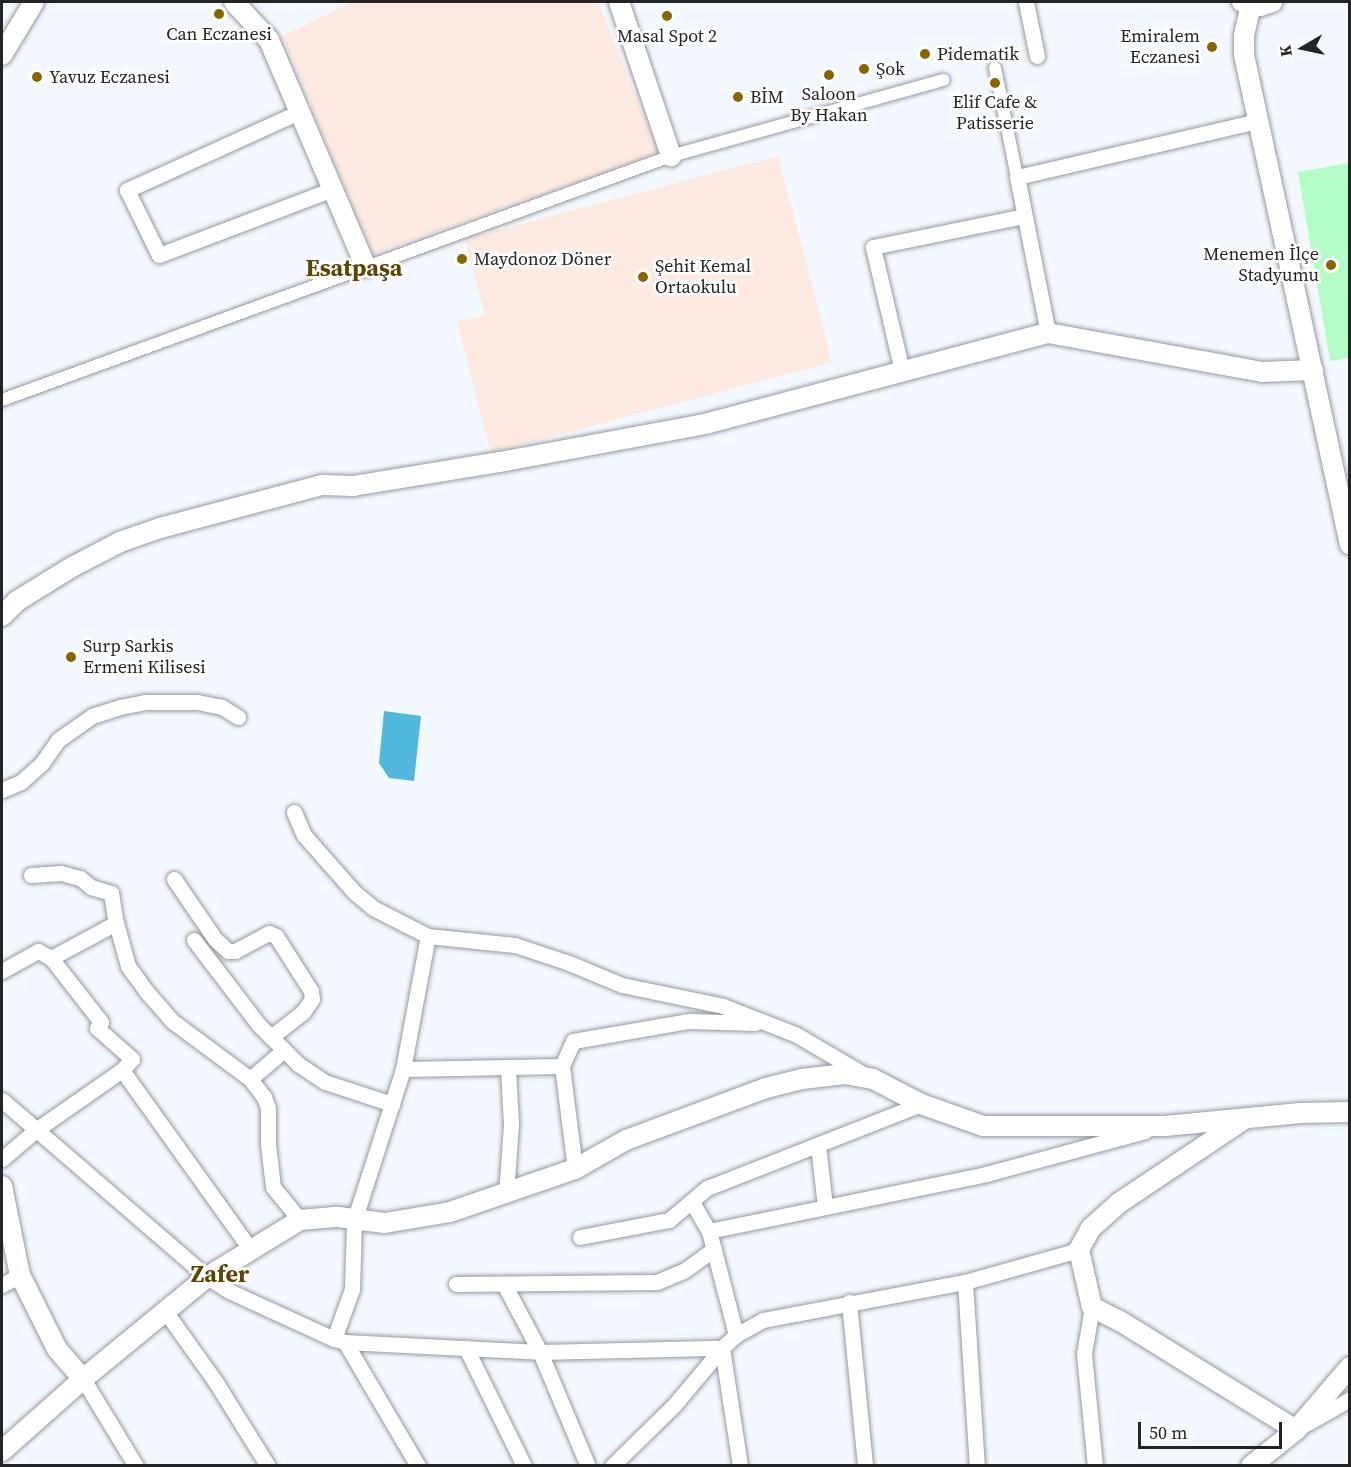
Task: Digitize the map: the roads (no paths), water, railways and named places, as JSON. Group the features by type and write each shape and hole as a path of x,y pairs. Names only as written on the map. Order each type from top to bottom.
{"street":[{"path":"2,55 34,2"},
{"path":"234,2 269,40 366,267"},
{"path":"619,2 671,156"},
{"path":"1026,2 1037,56"},
{"path":"1272,2 1247,3 1244,55 1350,545"},
{"path":"995,68 1048,333"},
{"path":"2,400 671,156 944,80"},
{"path":"300,111 127,190 159,255 333,189"},
{"path":"1017,177 1257,121"},
{"path":"902,371 873,247 1024,216"},
{"path":"2,616 17,601 72,567 120,542 160,528 322,485 353,486 705,424 1048,333 1262,372 1313,370"},
{"path":"2,790 21,782 42,763 58,740 92,716 120,707 145,702 197,702 222,707 238,717"},
{"path":"294,812 304,835 354,892 374,908 428,936 515,945 569,963 621,985 723,1006 795,1034 921,1104 983,1126 1165,1126 1350,1112"},
{"path":"31,875 61,873 81,878 91,887 111,893 116,923 128,966 146,991 172,1021 250,1079 264,1097 268,1108 268,1144 273,1187 300,1220"},
{"path":"174,879 215,939 228,951 236,951 269,933 276,936 311,991 312,999 303,1011 271,1037"},
{"path":"51,958 116,923"},
{"path":"418,1466 339,1340 352,1289 354,1221 403,1069 428,936"},
{"path":"194,940 258,1024 298,1064 325,1082 392,1104"},
{"path":"2,971 38,951 51,958 101,1022 97,1028 132,1059 122,1070 36,1130 2,1159"},
{"path":"575,1169 562,1066 573,1041 689,1022 747,1022 770,1025"},
{"path":"250,1079 284,1050"},
{"path":"403,1069 562,1066"},
{"path":"506,1194 511,1124 508,1068"},
{"path":"122,1070 251,1250"},
{"path":"2,1451 83,1379 207,1277 300,1220 338,1217 354,1221 385,1223 450,1212 575,1169 626,1140 766,1088 802,1079 845,1074 873,1079"},
{"path":"2,1100 207,1277 229,1291 339,1340 540,1353 722,1348"},
{"path":"580,1237 669,1220 707,1188 921,1104"},
{"path":"1095,1466 1084,1354 1092,1307 1079,1250 1091,1228 1119,1203 1243,1120"},
{"path":"709,1231 986,1174 1165,1126"},
{"path":"818,1145 825,1206"},
{"path":"2,1186 20,1275 57,1349 83,1379 136,1466"},
{"path":"692,1202 709,1231 736,1335"},
{"path":"456,1284 657,1282 685,1270 714,1249"},
{"path":"612,1466 675,1404 722,1348 736,1335 763,1320 965,1282 1079,1250"},
{"path":"2,1285 20,1275"},
{"path":"965,1282 977,1466"},
{"path":"504,1284 540,1353 588,1466"},
{"path":"849,1302 865,1466"},
{"path":"1092,1307 1120,1321 1296,1430"},
{"path":"165,1311 215,1381 268,1466"},
{"path":"466,1348 524,1466"},
{"path":"722,1348 740,1466"},
{"path":"1296,1430 1350,1367"},
{"path":"1251,1466 1296,1430 1350,1399"}],"water":[{"path":"384,711 421,716 414,781 389,778 379,763"}],"place":[{"name":"Can Eczanesi","path":"219,14"},
{"name":"Masal Spot 2","path":"667,16"},
{"name":"Emiralem Eczanesi","path":"1212,47"},
{"name":"Pidematik","path":"925,54"},
{"name":"Şok","path":"864,69"},
{"name":"Saloon By Hakan","path":"829,75"},
{"name":"Yavuz Eczanesi","path":"37,77"},
{"name":"Elif Cafe & Patisserie","path":"995,83"},
{"name":"BİM","path":"738,97"},
{"name":"Maydonoz Döner","path":"462,259"},
{"name":"Menemen İlçe Stadyumu","path":"1331,265"},
{"name":"Şehit Kemal Ortaokulu","path":"643,277"},
{"name":"Surp Sarkis Ermeni Kilisesi","path":"71,657"}],"district":[{"name":"Esatpaşa","path":"354,268"},
{"name":"Zafer","path":"220,1274"}]}
